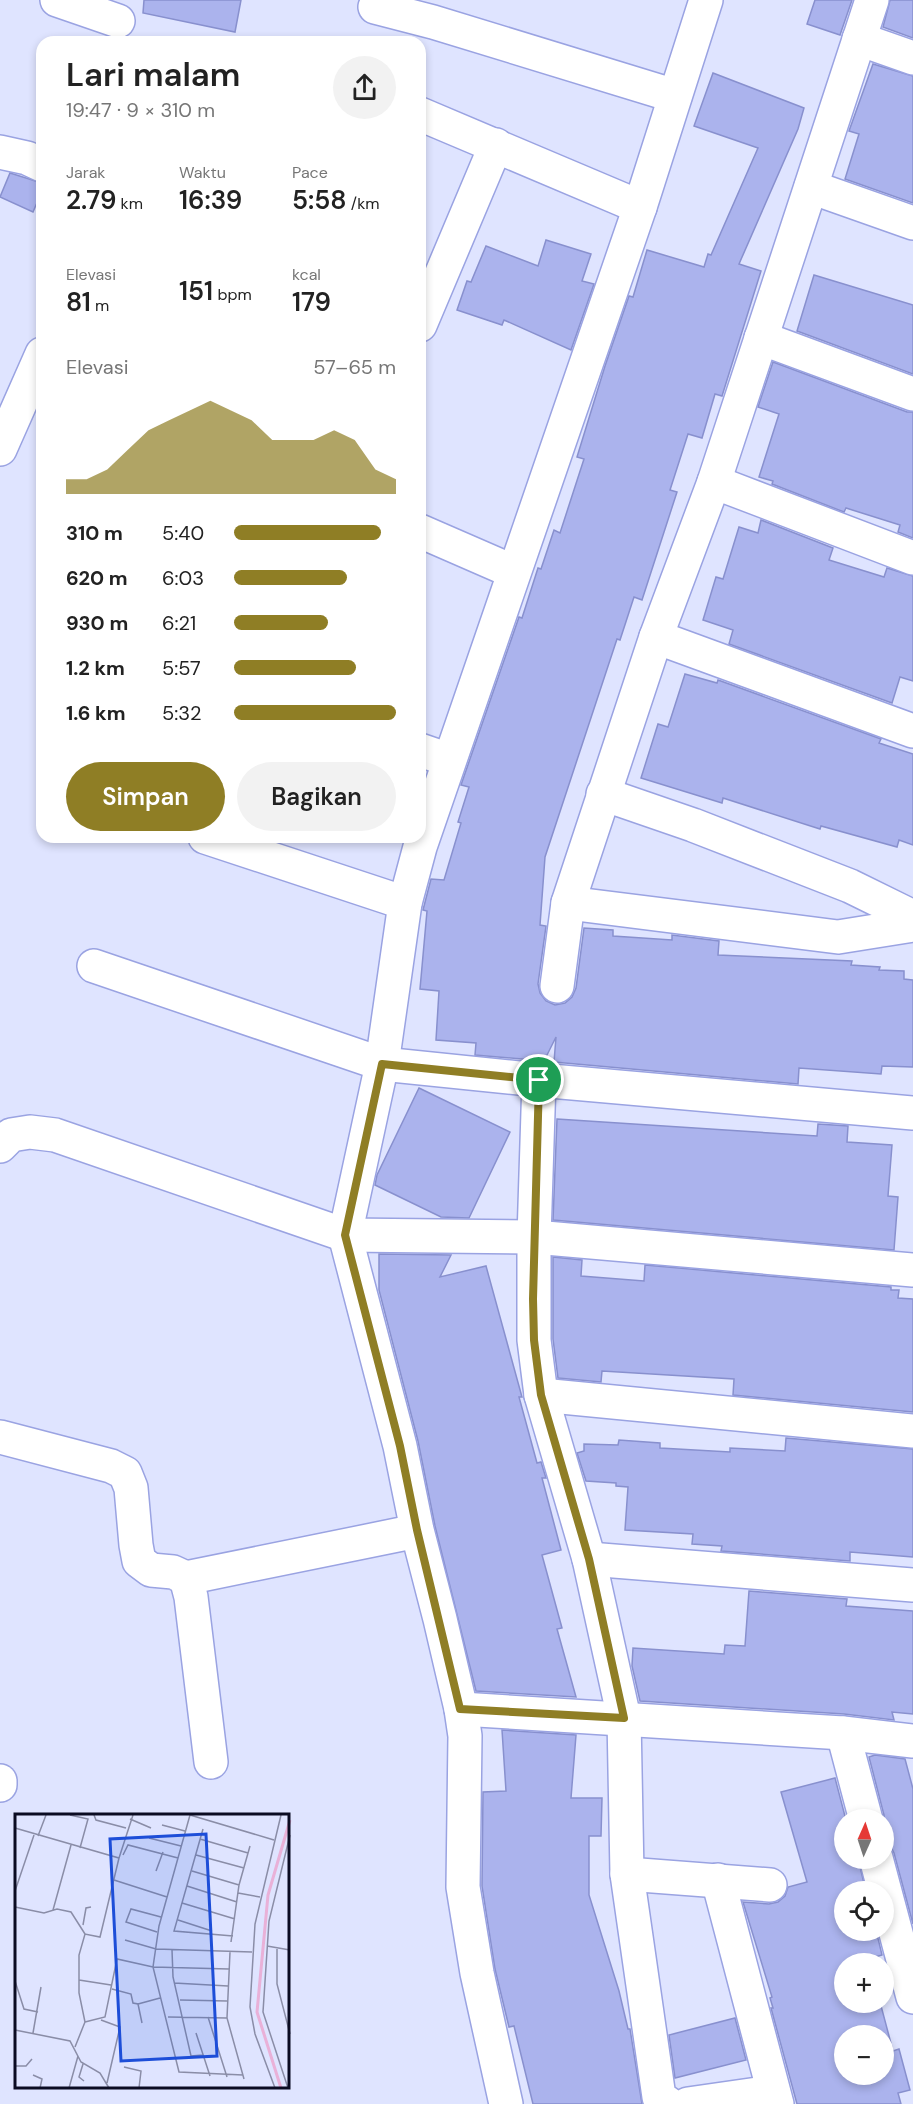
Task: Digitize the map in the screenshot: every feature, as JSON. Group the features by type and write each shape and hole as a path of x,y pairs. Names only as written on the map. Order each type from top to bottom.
{"street":[{"path":"57,0 118,21"},
{"path":"426,808 434,755 514,572 640,207 706,0"},
{"path":"557,986 568,903 656,637 714,482 872,0"},
{"path":"375,7 445,25 675,96"},
{"path":"860,39 913,58"},
{"path":"426,116 640,207"},
{"path":"426,311 496,145"},
{"path":"0,152 36,162"},
{"path":"811,187 913,223"},
{"path":"761,338 913,393"},
{"path":"0,449 33,393"},
{"path":"714,482 913,558"},
{"path":"426,534 514,572"},
{"path":"656,637 913,731"},
{"path":"603,794 693,825 850,885 913,917"},
{"path":"223,843 405,903"},
{"path":"421,843 405,903 382,1064 345,1235 400,1446 417,1530 460,1709 465,1736 463,1887 477,1973 506,2104"},
{"path":"568,903 838,937 913,926"},
{"path":"94,966 382,1064 913,1113"},
{"path":"539,1080 534,1237 534,1340 541,1395 589,1559 624,1718 627,1874 659,2097 669,2104"},
{"path":"0,1146 11,1135 30,1132 54,1135 345,1235 534,1237 913,1270"},
{"path":"541,1395 913,1431"},
{"path":"0,1437 111,1466 125,1473 131,1488 139,1561 151,1570 172,1572 186,1578 402,1534"},
{"path":"589,1559 913,1585"},
{"path":"186,1578 191,1598 211,1762"},
{"path":"460,1709 843,1733 913,1741"},
{"path":"843,1733 863,1809"},
{"path":"879,1869 913,1997"},
{"path":"627,1874 770,1885"},
{"path":"688,2104 775,2098 718,1880"}],"building":[{"path":"144,0 241,0 235,32 143,13"},
{"path":"815,0 852,0 840,35 807,24"},
{"path":"890,0 913,0 913,38 883,27"},
{"path":"873,64 913,76 913,203 845,179 859,134 849,131"},
{"path":"713,73 804,108 798,129 739,264 761,271 722,396 715,394 702,438 688,434 670,490 677,492 642,600 634,597 620,640 617,639 545,857 540,925 546,926 538,984 540,993 546,1001 555,1005 565,1003 572,997 576,988 584,928 613,930 613,936 672,940 672,935 719,941 718,955 852,961 851,965 880,967 879,970 904,971 904,979 913,980 913,1067 882,1066 881,1074 799,1068 798,1084 554,1062 556,1037 544,1061 475,1055 476,1043 436,1040 439,991 420,989 427,911 423,910 431,879 444,880 469,787 461,785 538,568 541,569 554,530 560,533 584,459 577,457 605,366 629,296 633,297 647,250 704,267 758,148 694,126"},
{"path":"10,173 36,181 36,205 33,212 0,197"},
{"path":"546,240 591,254 582,281 594,284 571,350 504,320 502,325 457,310 467,281 471,282 486,246 538,266"},
{"path":"814,275 913,305 913,374 797,331"},
{"path":"773,362 907,412 913,412 913,538 898,532 900,525 846,508 844,512 759,477 779,414 758,407"},
{"path":"761,520 833,548 829,560 884,577 887,568 913,576 913,681 900,677 892,703 729,644 733,630 703,620 716,577 723,579 739,527 758,533"},
{"path":"685,674 717,683 718,680 881,739 879,743 913,754 913,845 899,840 897,847 821,826 820,829 723,798 722,803 641,778 658,724 668,727"},
{"path":"419,1088 510,1132 469,1218 441,1217 375,1185 377,1175"},
{"path":"557,1119 817,1136 818,1124 848,1126 847,1142 892,1145 888,1196 898,1197 894,1250 553,1220"},
{"path":"379,1254 451,1255 440,1277 486,1266 522,1397 519,1397 537,1463 541,1462 546,1478 542,1478 561,1550 542,1555 562,1628 557,1629 576,1697 476,1691 435,1526 418,1441 379,1290"},
{"path":"553,1257 582,1260 581,1276 644,1281 645,1265 891,1287 891,1290 899,1290 898,1298 913,1299 913,1412 733,1395 734,1379 602,1371 601,1382 558,1378 553,1339"},
{"path":"786,1438 913,1449 913,1557 850,1552 850,1561 721,1551 722,1546 692,1544 693,1534 625,1530 628,1487 616,1486 616,1483 586,1481 577,1453 584,1451 584,1444 618,1445 619,1440 660,1443 660,1448 730,1452 730,1448 785,1451"},
{"path":"749,1591 847,1599 846,1606 913,1611 913,1714 892,1712 894,1720 844,1714 640,1701 632,1666 633,1648 724,1654 725,1645 745,1646"},
{"path":"502,1730 576,1735 571,1798 602,1798 601,1836 589,1836 589,1895 619,1991 628,2029 630,2029 642,2104 533,2104 514,2026 509,2027 495,1969 482,1886 483,1792 506,1791"},
{"path":"875,1755 905,1759 913,1789 913,1924 894,1853 894,1809 882,1809 869,1757"},
{"path":"835,1778 843,1809 834,1809 834,1869 861,1869 863,1881 834,1881 834,1941 879,1941 882,1953 834,1953 834,2013 883,2013 886,2025 834,2025 834,2085 894,2085 894,2051 899,2049 910,2090 898,2093 901,2104 797,2104 771,2008 773,2008 770,1998 772,1997 743,1902 769,1904 778,1902 785,1896 788,1887 807,1882 781,1792"},
{"path":"735,2018 746,2060 675,2078 669,2035"}],"route":[{"path":"382,1064 539,1080 533,1299 534,1340 541,1395 589,1559 624,1718 460,1709 417,1530 400,1446 345,1235 382,1064"}]}
